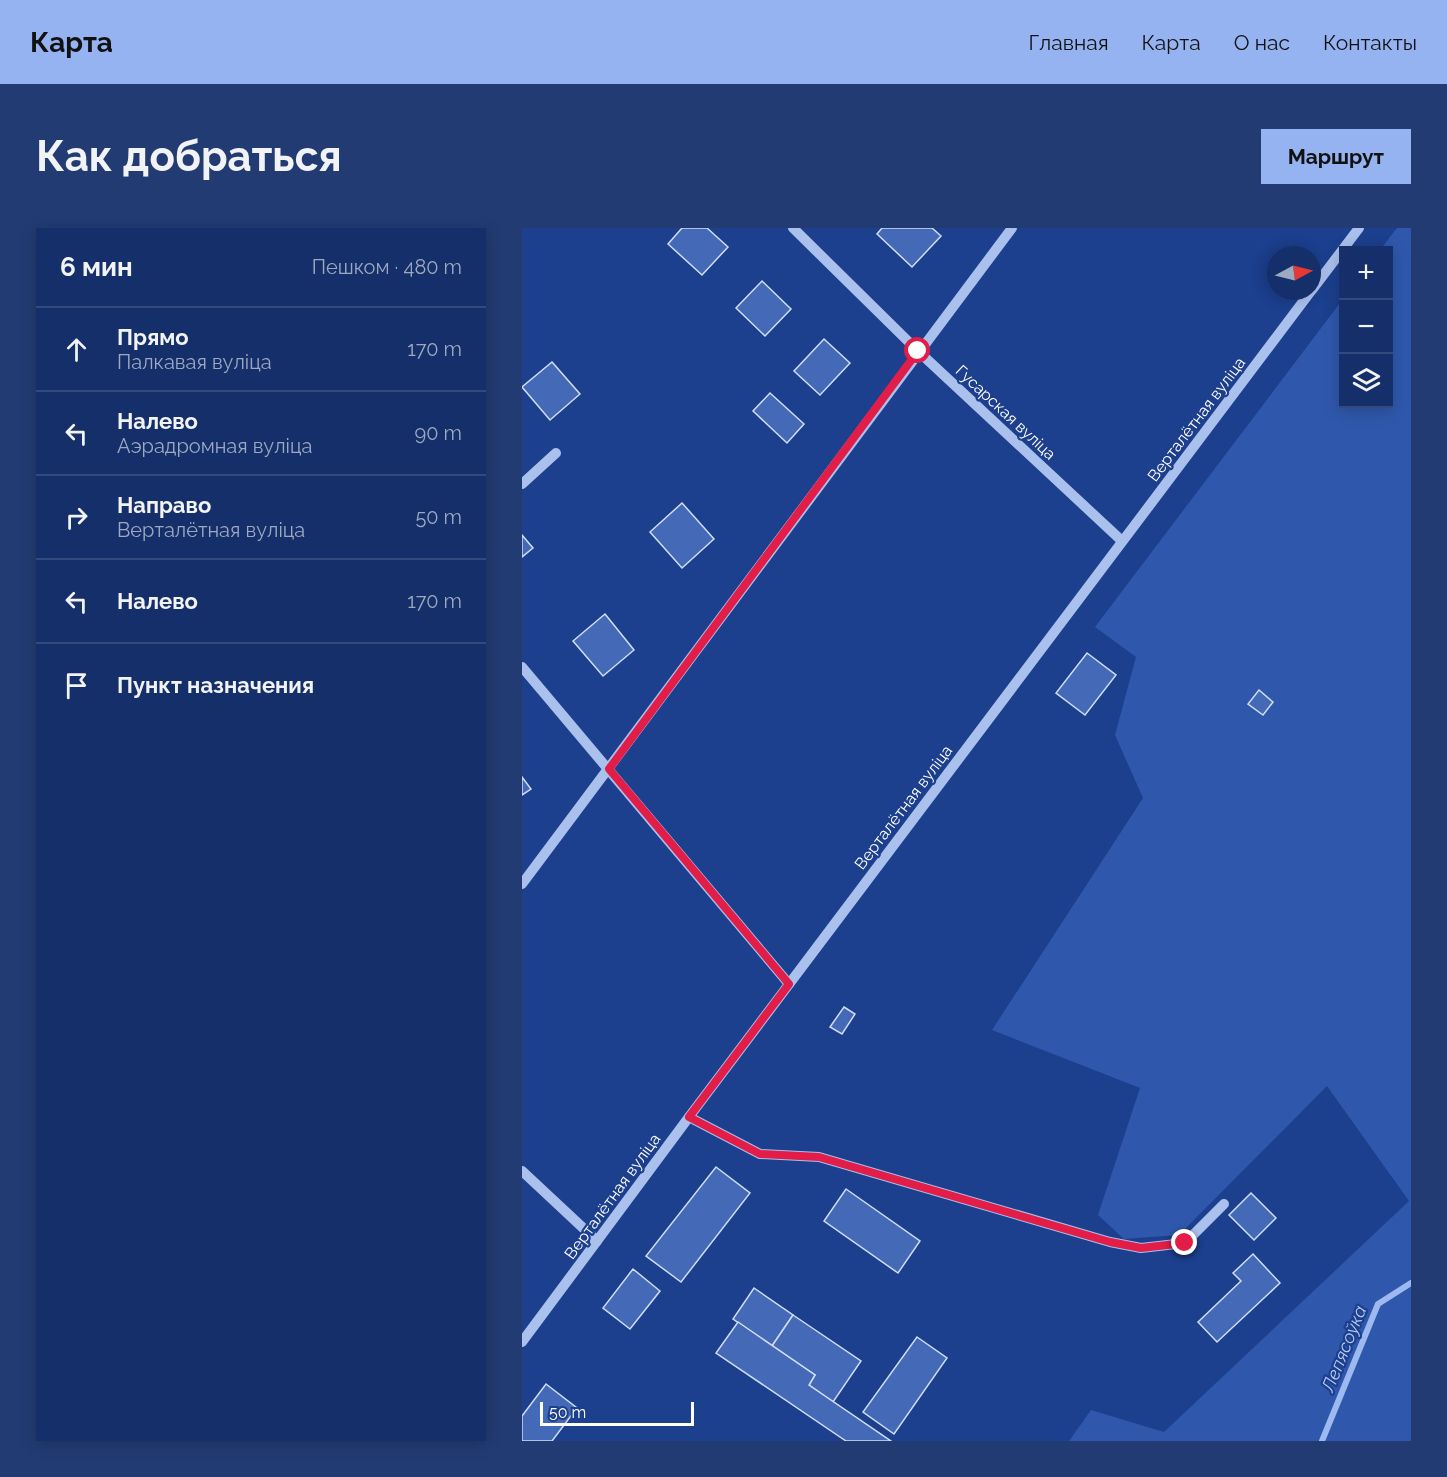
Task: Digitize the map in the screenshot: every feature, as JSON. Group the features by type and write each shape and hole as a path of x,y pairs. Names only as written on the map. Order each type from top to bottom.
{"street":[{"name":"Гусарская вуліца","path":"793,228 918,351 1122,542"},
{"path":"522,884 1012,228"},
{"name":"Верталётная вуліца","path":"1321,278 1359,228"},
{"name":"Верталётная вуліца","path":"522,1342 1304,300"},
{"path":"522,484 556,453"},
{"path":"522,667 789,984"},
{"path":"689,1117 760,1154 819,1157 1110,1242 1141,1248 1185,1243 1224,1204"},
{"path":"522,1171 597,1241"}],"shaded area":[{"path":"1397,228 1411,228 1411,1441 1069,1441 1091,1410 1164,1432 1409,1201 1327,1086 1179,1235 1124,1239 1098,1215 1140,1088 992,1030 1143,798 1115,735 1136,657 1095,627 1339,304 1339,408 1393,408 1393,246 1383,246"}],"building":[{"path":"682,228 707,228 728,247 702,275 668,244"},
{"path":"882,228 932,228 941,236 912,267 877,234"},
{"path":"762,281 791,309 765,336 736,308"},
{"path":"824,339 850,363 820,395 794,371"},
{"path":"552,362 580,394 550,420 522,387"},
{"path":"770,393 804,424 787,443 753,411"},
{"path":"682,503 714,539 682,568 650,532"},
{"path":"522,535 533,548 522,557"},
{"path":"605,614 634,650 603,676 573,641"},
{"path":"1087,653 1116,675 1085,715 1056,693"},
{"path":"1259,690 1273,702 1263,715 1248,704"},
{"path":"522,777 531,789 522,795"},
{"path":"844,1007 855,1014 842,1034 830,1027"},
{"path":"716,1167 750,1193 681,1282 646,1256"},
{"path":"846,1189 920,1241 898,1273 824,1221"},
{"path":"1251,1193 1276,1218 1254,1240 1229,1215"},
{"path":"1253,1254 1280,1283 1217,1342 1198,1322 1241,1281 1233,1273"},
{"path":"633,1269 660,1291 630,1329 603,1308"},
{"path":"754,1288 793,1315 772,1346 733,1319"},
{"path":"793,1315 861,1361 833,1402 809,1385 815,1375 772,1346"},
{"path":"738,1322 815,1375 809,1385 891,1441 846,1441 716,1353"},
{"path":"917,1337 947,1358 894,1434 863,1412"},
{"path":"546,1384 577,1408 552,1441 522,1441 522,1416"}],"waterway":[{"name":"Лепясоўка","path":"1322,1441 1378,1304 1411,1283"}],"route":[{"path":"918,351 609,769 789,984 689,1117 760,1154 819,1157 1110,1242 1141,1248 1185,1243"}]}
